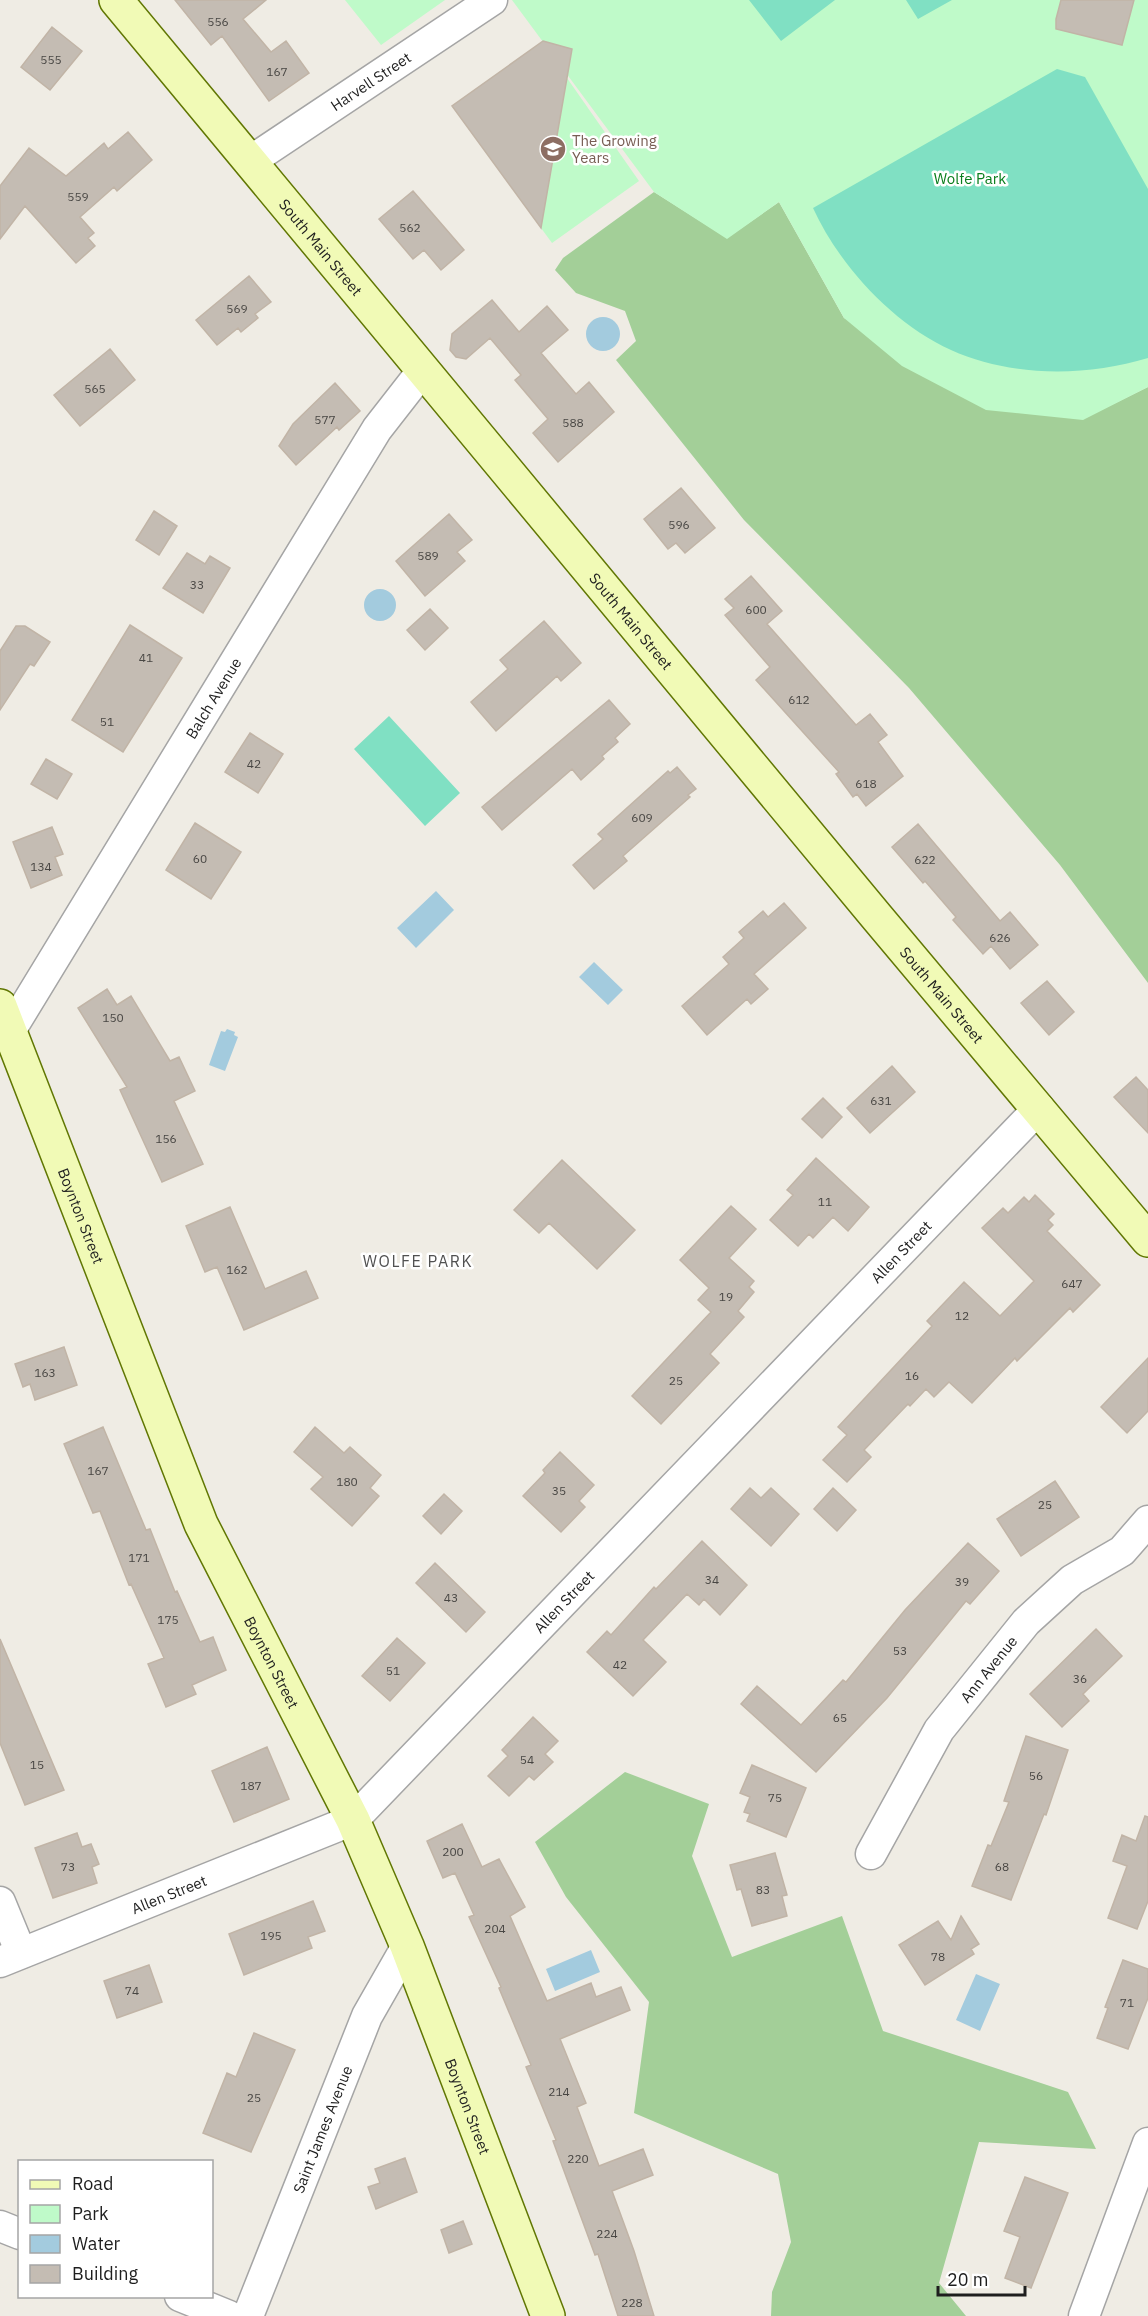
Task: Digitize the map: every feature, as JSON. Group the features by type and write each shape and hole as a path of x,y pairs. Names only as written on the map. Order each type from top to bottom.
{"main road":[{"name":"South Main Street","path":"116,0 876,916 1148,1240"},
{"name":"Boynton Street","path":"5,1018 201,1524 353,1820 407,1946 548,2316"}],"street":[{"name":"Harvell Street","path":"249,162 492,0"},
{"name":"Balch Avenue","path":"5,1018 377,429 423,370"},
{"name":"Allen Street","path":"10,1958 353,1820 1039,1108"},
{"name":"Ann Avenue","path":"871,1854 939,1730 1026,1622 1072,1580 1122,1551 1148,1521"},
{"path":"0,1902 10,1958"},
{"name":"Saint James Avenue","path":"248,2316 367,2016 407,1946"},
{"path":"1084,2316 1148,2143"},
{"path":"0,2226 18,2233"},
{"path":"185,2298 229,2316"}],"green space":[{"path":"345,0 445,0 381,45"},
{"name":"Wolfe Park","path":"512,0 1148,0 1148,387 1083,420 986,410 902,366 844,318 779,202 727,239 654,192"},
{"path":"749,0 835,0 781,41"},
{"path":"906,0 952,0 918,19"},
{"path":"1057,69 1085,77 1148,189 1148,358 1099,369 1048,371 998,365 951,350 929,339 909,325 870,291 837,251 813,208"},
{"path":"567,78 639,181 552,243 541,228"},
{"path":"654,192 727,238 779,202 844,318 1083,419 1148,387 1148,983 1060,865 909,688 744,520 616,360 636,341 625,311 576,293 555,270 563,258"},
{"path":"389,716 460,793 425,826 354,749"},
{"path":"625,1772 709,1804 692,1856 732,1957 842,1916 883,2031 1068,2092 1096,2149 979,2142 939,2283 966,2316 771,2316 772,2292 791,2242 778,2174 634,2113 649,2002 566,1897 535,1842"}],"water":[{"path":"603,317 615,322 620,334 615,346 603,351 591,346 586,334 591,322"},
{"path":"380,589 391,594 396,605 391,616 380,621 369,616 364,605 369,594"},
{"path":"436,891 454,910 416,948 397,928"},
{"path":"594,962 623,990 608,1005 579,977"},
{"path":"227,1029 235,1032 234,1035 238,1037 225,1071 209,1065 221,1031 225,1032"},
{"path":"591,1950 600,1972 555,1991 546,1969"},
{"path":"976,1974 1000,1984 980,2031 956,2020"}],"building":[{"path":"175,0 266,0 243,19 271,52 286,41 309,73 269,101 222,36 211,45"},
{"path":"1061,0 1134,0 1122,45 1056,29"},
{"path":"52,27 82,51 50,90 21,67"},
{"path":"543,41 572,49 541,228 452,106"},
{"path":"128,132 152,160 117,191 114,187 80,217 94,233 88,238 95,246 76,263 25,206 0,239 0,186 29,148 66,176 104,143 108,149"},
{"path":"413,191 464,250 441,270 424,250 413,259 379,219"},
{"path":"249,276 271,302 255,314 258,318 241,332 238,328 217,345 196,320"},
{"path":"492,300 519,332 547,306 568,330 541,353 576,394 589,382 614,412 558,462 533,433 548,419 515,380 521,375 490,338 466,359 456,357 450,350 452,334"},
{"path":"110,349 135,380 80,426 54,395"},
{"path":"335,383 360,411 339,430 337,427 296,465 279,446 293,424"},
{"path":"681,488 715,528 685,553 676,543 668,549 644,519"},
{"path":"154,511 177,526 159,555 136,540"},
{"path":"449,514 472,540 457,552 465,561 425,596 396,561"},
{"path":"187,553 205,564 210,556 230,568 203,613 163,588"},
{"path":"751,576 782,611 767,624 856,725 870,714 887,735 878,742 903,776 866,806 857,794 853,797 836,774 839,772 756,680 770,667 725,615 734,608 725,599"},
{"path":"430,609 448,628 425,650 407,630"},
{"path":"544,621 581,663 561,681 557,676 496,731 471,702 508,669 500,660"},
{"path":"130,625 182,658 123,752 72,720"},
{"path":"16,626 25,626 50,642 34,666 30,664 0,710 0,651"},
{"path":"609,700 630,724 615,738 618,742 602,756 604,759 581,780 572,769 502,830 482,807"},
{"path":"250,733 283,754 258,793 225,772"},
{"path":"46,759 72,774 57,799 31,784"},
{"path":"677,767 696,789 688,795 690,797 623,856 627,861 594,889 573,865 603,839 598,834 668,771 670,773"},
{"path":"195,823 241,852 211,899 166,870"},
{"path":"918,824 1000,921 1010,912 1038,945 1010,969 991,946 983,954 953,920 956,917 892,847"},
{"path":"52,827 63,854 55,857 62,875 31,888 13,842"},
{"path":"784,903 806,928 754,974 768,989 751,1004 747,999 707,1035 682,1006 729,964 723,957 744,938 739,932 763,911 768,917"},
{"path":"1047,981 1074,1012 1049,1035 1021,1003"},
{"path":"107,989 117,1005 131,996 170,1061 179,1057 195,1091 174,1101 203,1164 162,1182 120,1090 127,1087 78,1008"},
{"path":"892,1066 915,1092 870,1133 847,1108"},
{"path":"1136,1077 1148,1090 1148,1133 1114,1097"},
{"path":"823,1098 842,1117 822,1138 802,1119"},
{"path":"816,1158 869,1207 848,1231 833,1217 813,1238 809,1234 798,1246 770,1220 793,1195 787,1190"},
{"path":"562,1160 635,1230 597,1269 549,1223 539,1233 514,1210"},
{"path":"1035,1195 1054,1214 1048,1220 1053,1225 1047,1231 1100,1285 1073,1312 1070,1308 1017,1361 1015,1358 972,1403 949,1382 934,1397 926,1389 910,1406 908,1404 864,1450 871,1457 847,1482 823,1460 847,1435 838,1427 932,1326 927,1321 964,1282 1000,1316 1034,1281 982,1228 1003,1208 1008,1213 1024,1197 1029,1202"},
{"path":"731,1206 756,1229 729,1258 754,1281 749,1287 754,1292 738,1311 744,1317 710,1354 719,1363 661,1424 632,1396 711,1312 698,1300 709,1288 680,1260"},
{"path":"230,1207 265,1289 306,1271 318,1298 244,1330 217,1267 205,1272 186,1226"},
{"path":"64,1347 77,1385 35,1400 30,1384 23,1387 15,1364"},
{"path":"1148,1358 1148,1411 1127,1433 1101,1407"},
{"path":"103,1427 146,1530 150,1529 175,1592 177,1591 200,1642 213,1637 226,1670 192,1685 196,1694 166,1707 148,1664 164,1658 131,1584 129,1585 100,1511 93,1513 64,1444"},
{"path":"315,1427 344,1453 350,1447 381,1475 370,1488 379,1496 352,1526 311,1489 323,1477 294,1452"},
{"path":"560,1452 594,1485 579,1501 585,1507 561,1532 523,1496 545,1473 543,1470"},
{"path":"1055,1481 1079,1517 1021,1556 997,1519"},
{"path":"750,1488 761,1498 771,1488 799,1514 771,1546 731,1509"},
{"path":"833,1488 856,1510 837,1531 814,1509"},
{"path":"444,1494 462,1511 441,1534 423,1516"},
{"path":"702,1541 747,1585 720,1615 704,1599 699,1605 687,1594 643,1640 666,1662 633,1696 587,1652 607,1631 611,1635 654,1587 656,1589"},
{"path":"968,1543 999,1571 970,1604 966,1601 887,1698 816,1772 741,1704 757,1686 801,1725 843,1680 846,1682 905,1610"},
{"path":"435,1563 485,1612 466,1632 416,1583"},
{"path":"1096,1629 1122,1656 1083,1694 1089,1701 1062,1727 1030,1694"},
{"path":"397,1638 425,1663 390,1701 362,1676"},
{"path":"0,1639 64,1790 25,1805 0,1743"},
{"path":"533,1717 558,1741 545,1754 553,1762 534,1780 529,1776 509,1796 488,1776 508,1756 502,1750"},
{"path":"1026,1736 1068,1750 1046,1815 1044,1814 1011,1900 972,1886 988,1845 991,1846 1009,1802 1004,1801"},
{"path":"267,1747 289,1799 234,1822 212,1771"},
{"path":"752,1765 806,1788 786,1837 747,1821 750,1814 744,1812 750,1797 740,1793"},
{"path":"1145,1816 1148,1817 1148,1901 1137,1929 1108,1918 1127,1866 1113,1861 1122,1835 1136,1841"},
{"path":"462,1824 482,1867 499,1859 525,1907 510,1916 547,2001 591,1983 596,1997 621,1987 630,2010 560,2039 586,2103 577,2107 599,2166 643,2149 653,2175 612,2191 654,2316 618,2316 598,2254 595,2255 553,2141 556,2140 526,2067 531,2065 499,1988 501,1987 469,1917 474,1915 455,1873 443,1878 427,1841"},
{"path":"77,1833 82,1847 91,1844 99,1864 92,1867 97,1883 53,1898 35,1848"},
{"path":"775,1853 787,1895 782,1896 787,1916 752,1926 741,1889 737,1890 730,1865"},
{"path":"313,1901 325,1931 308,1937 312,1948 244,1975 229,1934"},
{"path":"961,1916 979,1944 971,1949 974,1954 925,1985 899,1945 938,1921 951,1940"},
{"path":"1123,1960 1148,1969 1148,1998 1128,2049 1097,2038 1108,2008 1105,2007"},
{"path":"149,1965 162,2002 117,2018 104,1981"},
{"path":"254,2033 295,2050 251,2152 203,2133 227,2073 236,2077"},
{"path":"405,2158 417,2192 376,2209 368,2187 380,2183 375,2169"},
{"path":"1025,2177 1068,2193 1031,2288 1005,2278 1020,2237 1004,2231"},
{"path":"463,2221 472,2244 449,2253 441,2230"}],"place":[{"name":"The Growing Years","path":"553,149"}],"district":[{"name":"WOLFE PARK","path":"418,1261"}]}
